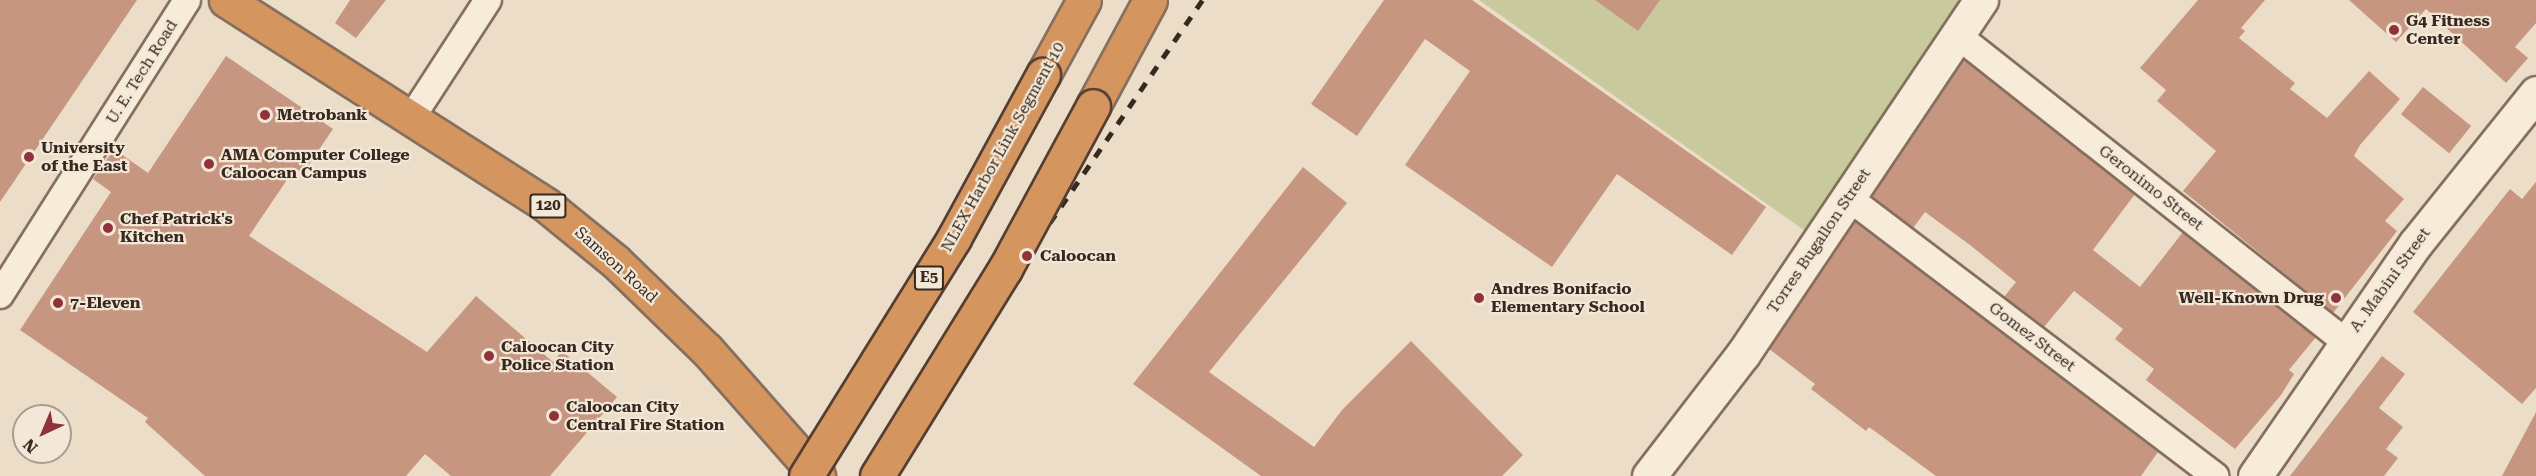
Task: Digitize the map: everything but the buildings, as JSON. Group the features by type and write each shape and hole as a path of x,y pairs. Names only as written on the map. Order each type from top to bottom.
{"highway":[{"name":"Samson Road","path":"226,0 546,205 615,261 707,350 818,476"},
{"name":"NLEX Harbor Link Segment 10","path":"806,476 954,238 1084,0"},
{"path":"877,476 1005,269 1150,0"}],"street":[{"name":"U. E. Tech Road","path":"0,295 187,0"},
{"path":"410,120 488,0"},
{"name":"Torres Bugallon Street","path":"1649,476 1743,354 1981,0"},
{"name":"Geronimo Street","path":"1957,35 2345,341"},
{"name":"A. Mabini Street","path":"2255,476 2345,341 2416,243 2536,93"},
{"name":"Gomez Street","path":"1849,198 2215,476"}],"green space":[{"path":"1479,0 1967,0 1808,233"}],"railway":[{"path":"863,476 1027,256 1202,0"}],"place":[{"name":"G4 Fitness Center","path":"2394,30"},
{"name":"Metrobank","path":"265,115"},
{"name":"University of the East","path":"29,157"},
{"name":"AMA Computer College Caloocan Campus","path":"209,164"},
{"name":"Chef Patrick's Kitchen","path":"108,228"},
{"name":"Caloocan","path":"1027,256"},
{"name":"Andres Bonifacio Elementary School","path":"1479,298"},
{"name":"Well-Known Drug","path":"2336,298"},
{"name":"7-Eleven","path":"58,303"},
{"name":"Caloocan City Police Station","path":"489,356"},
{"name":"Caloocan City Central Fire Station","path":"554,416"}]}
